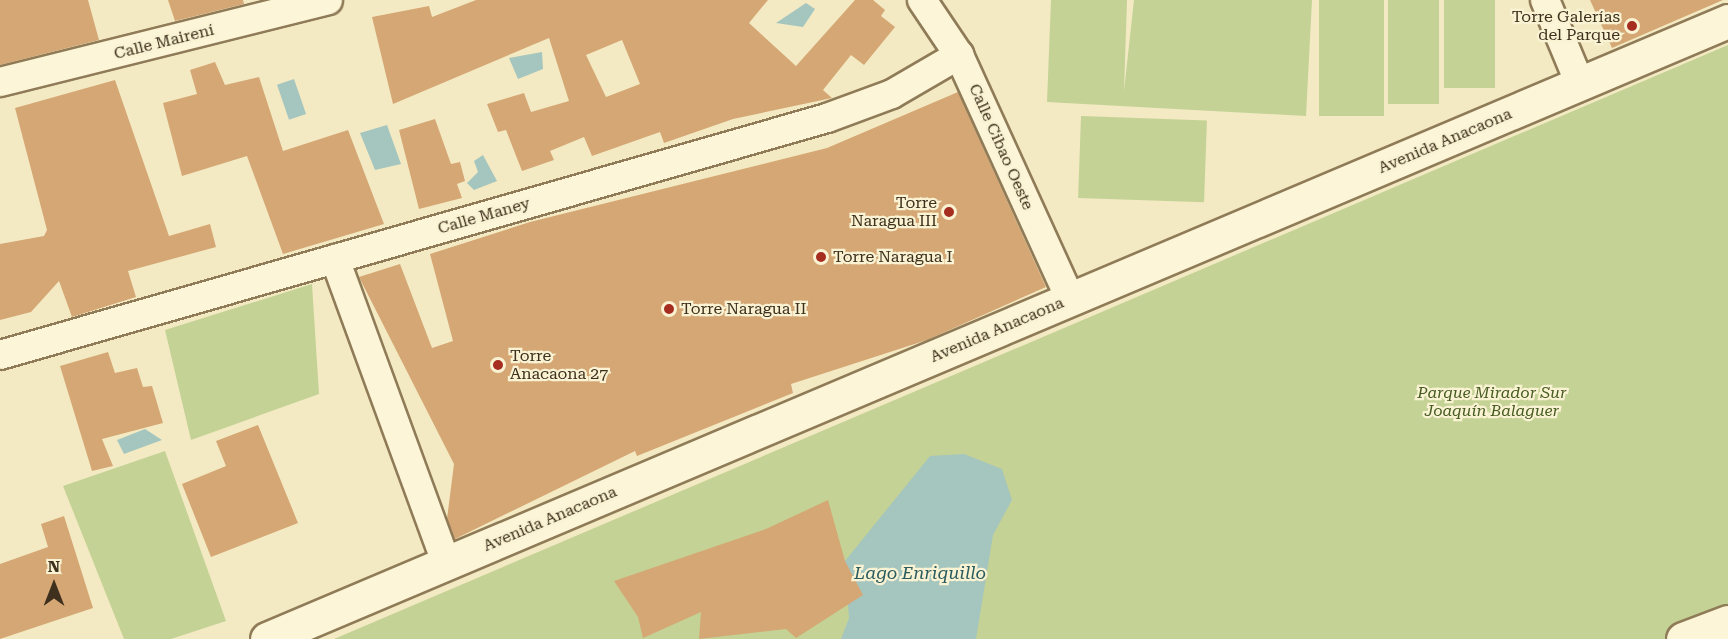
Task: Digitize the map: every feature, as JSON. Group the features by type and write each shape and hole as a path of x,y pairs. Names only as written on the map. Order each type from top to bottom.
{"main road":[{"name":"Avenida Anacaona","path":"267,639 1728,21"},
{"path":"1683,639 1728,622"}],"street":[{"name":"Calle Mairení","path":"0,82 328,0"},
{"name":"Calle Cibao Oeste","path":"922,0 959,55 1070,299"},
{"path":"1545,0 1580,84"},
{"name":"Calle Maney","path":"0,355 827,118 892,94 959,55"},
{"path":"335,259 446,563"}],"green space":[{"path":"1051,0 1127,0 1124,91 1134,0 1312,0 1306,116 1047,102"},
{"path":"1319,0 1384,0 1384,116 1319,116"},
{"path":"1388,0 1439,0 1439,104 1388,104"},
{"path":"1444,0 1495,0 1495,88 1444,88"},
{"name":"Parque Mirador Sur Joaquín Balaguer","path":"1728,45 1728,639 334,639"},
{"path":"1081,116 1207,120 1204,202 1078,198"},
{"path":"312,284 319,394 191,440 165,330"},
{"path":"165,451 226,621 171,639 124,639 63,486"}],"water":[{"path":"806,3 815,9 803,27 776,23"},
{"path":"542,52 543,69 518,79 509,58"},
{"path":"294,79 306,114 289,120 277,85"},
{"path":"387,125 401,164 375,170 360,133"},
{"path":"483,155 497,181 474,190 467,183 478,172 474,161"},
{"path":"145,429 162,440 124,454 117,440"},
{"name":"Lago Enriquillo","path":"964,454 1002,469 1012,500 993,535 976,639 841,639 849,618 845,561 930,456"}],"building":[{"path":"0,0 88,0 99,40 0,65"},
{"path":"168,0 243,0 244,4 175,21"},
{"path":"476,0 768,0 749,23 796,66 855,0 873,0 885,10 881,16 895,27 864,65 851,55 823,90 832,98 733,119 664,143 660,132 592,156 584,137 550,151 554,160 522,171 506,130 498,132 487,104 524,93 531,112 569,101 549,38 393,104 372,17 429,6 432,17","holes":["622,40 640,84 606,97 586,55"]},
{"name":"Torre Galerías del Parque","path":"1590,0 1723,0 1612,48"},
{"path":"215,62 225,85 259,77 283,151 348,130 384,224 283,254 247,156 182,176 163,103 197,94 190,70"},
{"path":"115,80 169,236 210,224 216,247 128,271 136,297 72,317 59,281 31,312 0,320 0,244 44,236 47,230 15,108"},
{"path":"958,92 1046,287 927,340 791,384 793,393 637,456 635,451 455,539 447,519 454,464 359,277 400,264 432,348 453,341 430,254 530,222 827,148"},
{"path":"435,119 451,164 460,162 465,181 457,184 462,198 419,209 399,130"},
{"path":"108,352 115,373 137,368 143,387 152,386 163,423 102,439 113,466 92,471 60,366"},
{"path":"258,425 298,523 211,557 182,484 226,466 216,441"},
{"path":"828,500 845,561 863,595 796,638 786,629 699,639 701,612 643,638 638,617 614,581 766,529"},
{"path":"64,516 93,608 0,639 0,564 48,547 41,524"}],"place":[{"name":"Torre Galerías del Parque","path":"1632,26"},
{"name":"Torre Naragua III","path":"949,212"},
{"name":"Torre Naragua I","path":"821,257"},
{"name":"Torre Naragua II","path":"669,309"},
{"name":"Torre Anacaona 27","path":"498,365"}]}
